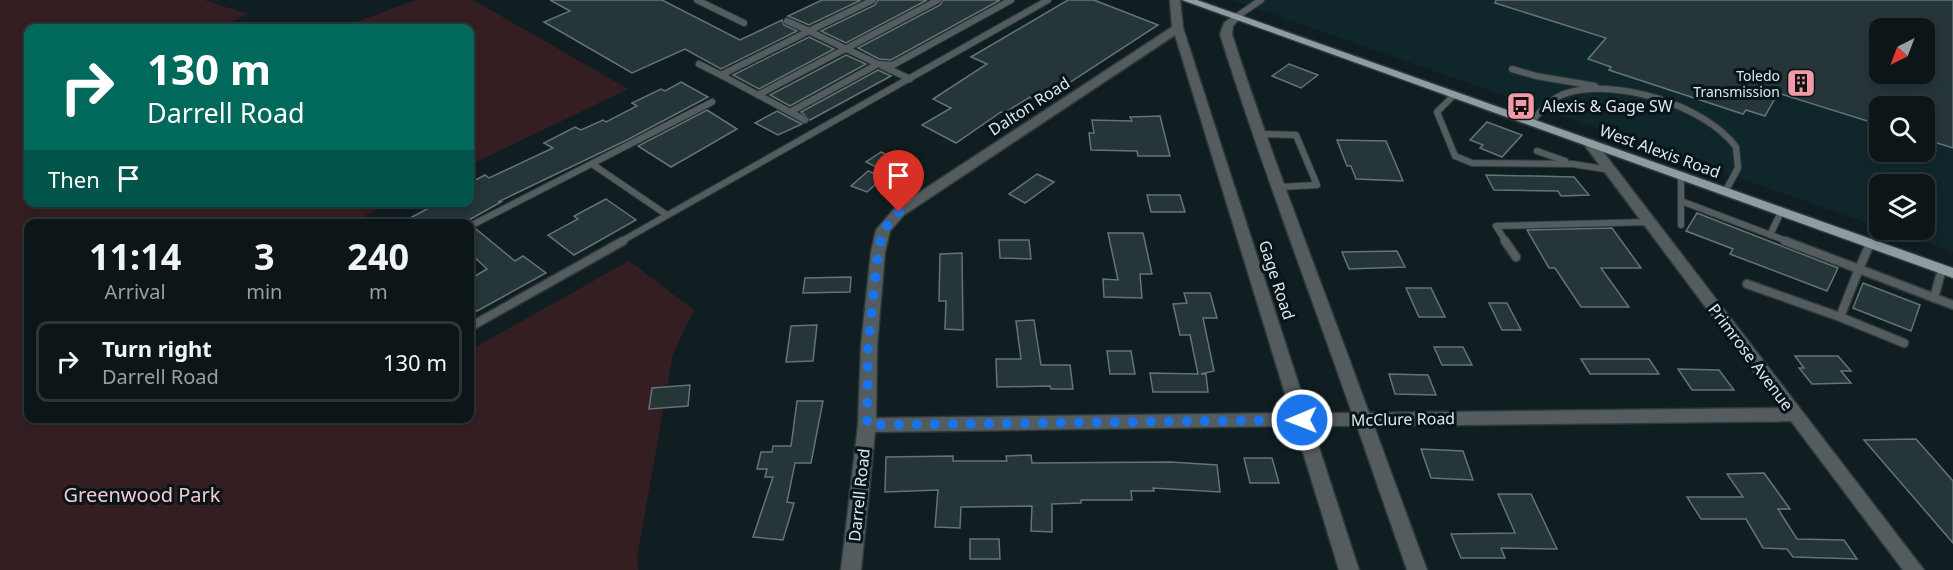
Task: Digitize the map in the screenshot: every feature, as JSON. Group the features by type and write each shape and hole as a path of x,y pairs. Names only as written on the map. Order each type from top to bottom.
{"main road":[{"name":"West Alexis Road","path":"1187,0 1947,271"}],"street":[{"name":"Gage Road","path":"1175,0 1178,28 1349,570"},
{"name":"Gage Road","path":"1236,18 1228,25 1226,34 1258,134 1280,187 1361,419 1417,570"},
{"name":"Dalton Road","path":"899,212 1178,28"},
{"name":"Primrose Avenue","path":"1589,143 1914,570"},
{"name":"Darrell Road","path":"851,570 867,425 868,346 878,252 883,230 899,212"},
{"name":"McClure Road","path":"867,425 1795,414"}],"lane":[{"path":"697,0 744,23"},
{"path":"721,75 873,0"},
{"path":"758,95 938,0"},
{"path":"790,112 878,64 893,65 1011,0"},
{"path":"474,325 1048,0"},
{"path":"1236,18 1261,0"},
{"path":"787,21 910,79"},
{"path":"699,64 805,120"},
{"path":"1512,69 1536,76 1656,98 1679,106 1711,123 1736,146 1740,160 1736,176 1725,192"},
{"path":"1531,122 1551,103 1565,94 1588,89 1614,90"},
{"path":"1454,95 1437,112 1455,156 1472,163 1573,164 1610,170"},
{"path":"474,224 712,102"},
{"path":"1258,134 1296,135 1317,185 1280,187"},
{"path":"1537,151 1573,164"},
{"path":"592,164 666,215"},
{"path":"1681,176 1681,225"},
{"path":"1682,201 1953,305"},
{"path":"1770,235 1781,212"},
{"path":"1516,257 1496,226 1649,222"},
{"path":"1840,316 1870,244"},
{"path":"1934,298 1947,271"},
{"path":"1747,284 1840,316 1904,343"}],"shaded area":[{"path":"1232,0 1953,0 1953,252 1918,240 1935,240 1935,174 1869,174 1869,223"}],"green space":[{"name":"Greenwood Park","path":"0,0 204,0 247,14 226,24 24,24 24,207 384,207 358,219 24,219 24,423 474,423 474,348 629,261 694,310 673,354 637,558 638,570 0,570"},
{"path":"416,0 473,0 628,89 474,163 474,24 351,24"}],"building":[{"path":"550,0 662,0 740,40 782,20 784,25 797,31 721,69 685,49 632,73 544,22 570,11"},
{"path":"822,0 861,0 809,25 788,16"},
{"path":"878,0 927,0 846,43 821,31 875,5"},
{"path":"943,0 1000,0 891,60 879,59 858,48 940,5"},
{"path":"1068,0 1094,0 1158,25 1040,102 1030,97 1004,113 1001,112 956,143 922,125 951,108 933,99 987,64 971,57"},
{"name":"Toledo Transmission","path":"1496,0 1953,0 1953,148 1935,142 1935,96 1869,96 1869,122 1778,93 1765,116 1746,110 1743,114 1609,70 1611,67 1588,59 1606,38 1495,3"},
{"path":"809,37 834,49 759,89 733,75"},
{"path":"846,55 866,64 790,106 770,95"},
{"path":"1289,64 1318,75 1301,88 1272,76"},
{"path":"878,70 891,76 810,120 801,112"},
{"path":"681,82 708,97 627,140 498,202 501,202 471,219 408,219 431,207 474,207 474,181 485,175 489,178 553,148 544,143 575,127 581,130 603,120 606,122 637,106 632,103 661,89 665,91"},
{"path":"707,110 737,129 671,167 638,146"},
{"path":"777,111 802,124 778,135 755,123"},
{"path":"1160,116 1170,156 1138,156 1137,151 1091,150 1089,133 1094,133 1092,120 1132,121 1130,117"},
{"path":"1487,122 1522,135 1502,157 1480,148 1483,145 1470,140"},
{"path":"1337,140 1386,141 1403,181 1356,179 1351,166 1347,166"},
{"path":"881,152 901,162 886,172 866,162"},
{"path":"868,171 884,177 867,192 851,186"},
{"path":"1037,174 1054,182 1025,203 1009,194"},
{"path":"1486,175 1574,177 1589,195 1561,196 1558,191 1494,190"},
{"path":"1147,195 1180,195 1185,212 1151,212"},
{"path":"606,199 636,220 574,255 548,235 578,219 574,216"},
{"path":"1697,213 1838,268 1827,291 1730,254 1733,249 1686,231"},
{"path":"1612,228 1641,268 1601,268 1629,307 1581,307 1555,268 1549,268 1527,230"},
{"path":"474,230 515,261 523,256 546,273 477,311 474,308 474,277 487,269 474,257"},
{"path":"1108,233 1143,233 1152,274 1140,274 1142,298 1104,297 1103,279 1118,280"},
{"path":"999,240 1029,240 1031,259 1000,258"},
{"path":"1397,251 1405,267 1349,269 1342,252"},
{"path":"962,253 963,330 945,329 946,301 939,301 940,254"},
{"path":"851,277 850,292 803,293 805,278"},
{"path":"1863,283 1920,305 1911,331 1853,308"},
{"path":"1406,288 1431,288 1445,317 1419,317"},
{"path":"1184,293 1210,293 1217,318 1203,318 1214,371 1201,374 1206,374 1208,392 1153,392 1150,373 1198,374 1190,335 1180,335 1173,304 1187,303"},
{"path":"1489,303 1507,303 1521,330 1502,330"},
{"path":"1034,320 1041,365 1070,365 1073,389 1051,389 1050,386 997,387 996,359 1021,359 1016,321"},
{"path":"817,325 813,361 786,362 791,326"},
{"path":"1434,347 1463,347 1472,365 1442,365"},
{"path":"1107,351 1131,351 1135,374 1110,374"},
{"path":"1795,356 1838,356 1851,371 1841,371 1851,383 1812,384 1799,368 1804,368"},
{"path":"1581,359 1649,359 1659,374 1590,374"},
{"path":"1678,369 1719,370 1734,390 1692,390"},
{"path":"1389,374 1428,375 1436,395 1395,394"},
{"path":"690,385 688,406 649,409 652,388"},
{"path":"797,401 823,401 811,463 795,463 787,502 794,503 783,540 753,537 773,477 765,477 767,469 757,469 761,452 772,452 773,446 791,446"},
{"path":"1916,439 1953,481 1953,543 1864,440"},
{"path":"1421,449 1463,451 1473,480 1431,478"},
{"path":"1031,455 1032,463 1171,462 1217,465 1220,492 1153,488 1154,491 1131,491 1132,500 1081,500 1081,503 1052,504 1052,532 1031,531 1032,506 961,507 960,528 935,527 938,490 885,492 886,457 953,456 953,461 1007,461 1006,456"},
{"path":"1244,458 1272,458 1279,483 1250,483"},
{"path":"1764,473 1790,509 1778,509 1797,539 1844,540 1857,559 1793,557 1787,549 1763,548 1746,519 1701,519 1687,497 1743,497 1727,474"},
{"path":"1498,494 1531,494 1557,549 1501,548 1505,558 1461,558 1451,534 1515,533"},
{"path":"970,539 999,539 1000,559 970,559"}],"place":[{"name":"Toledo Transmission","path":"1801,83"},
{"name":"Alexis & Gage SW","path":"1521,106"}],"route":[{"path":"899,212 888,221 883,230 878,252 868,346 867,425 1302,420"}]}
